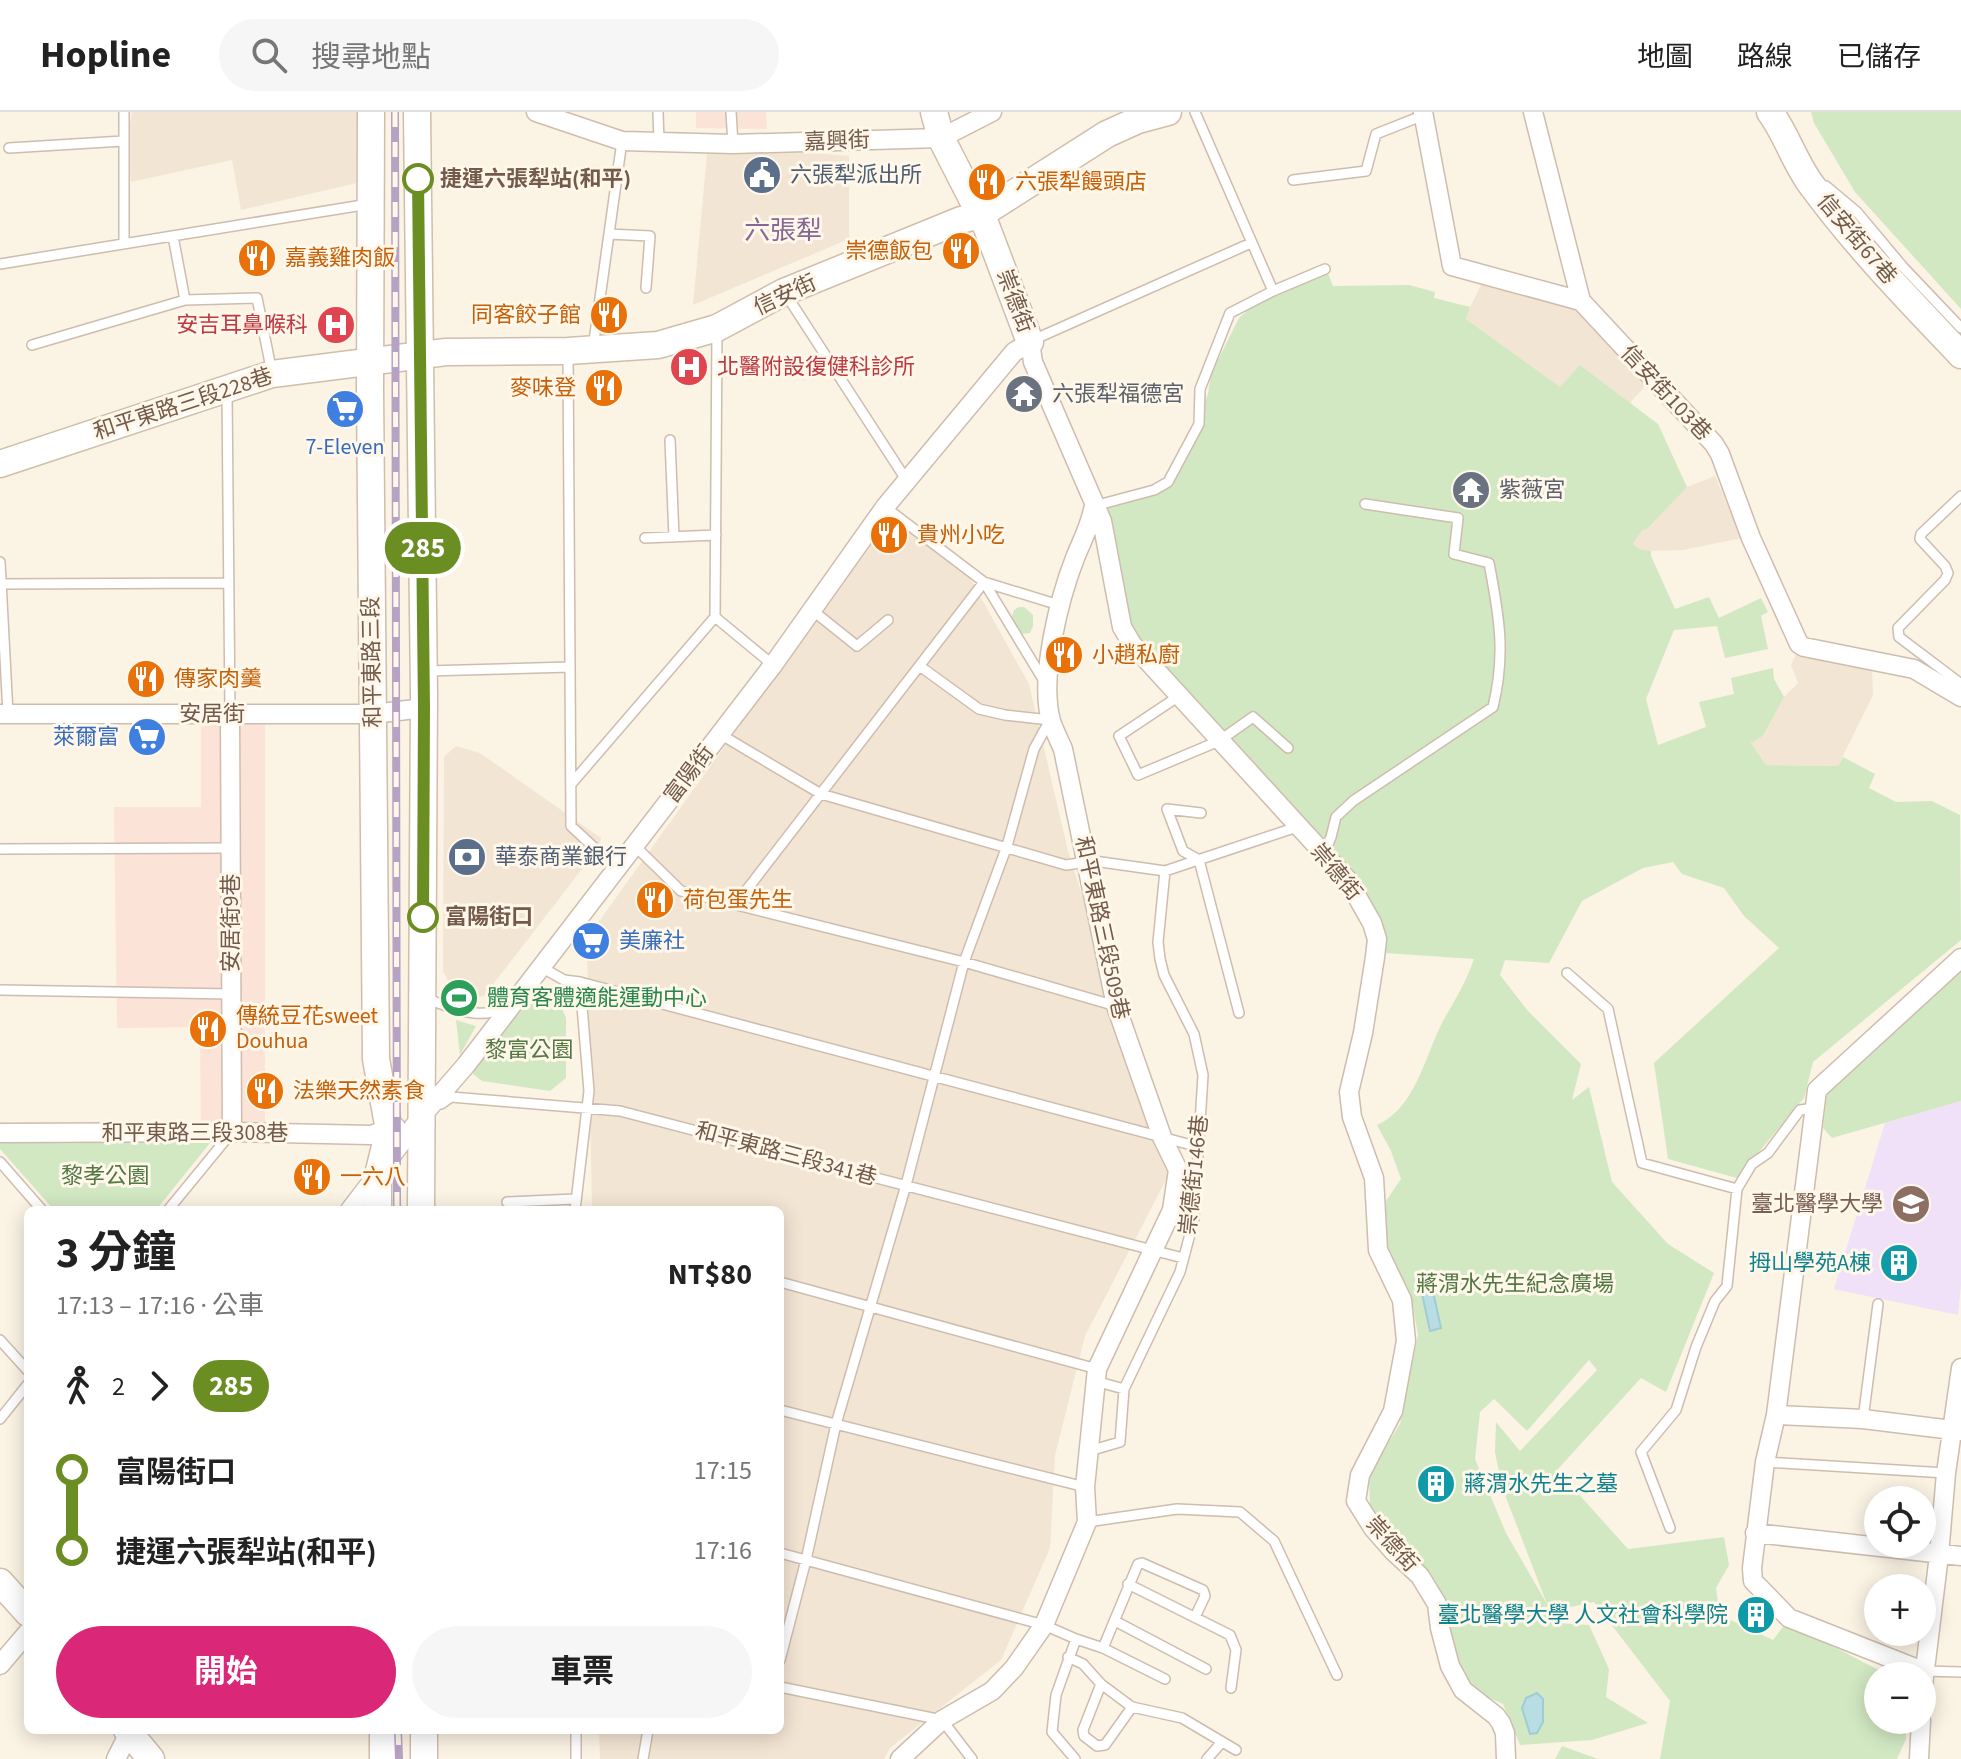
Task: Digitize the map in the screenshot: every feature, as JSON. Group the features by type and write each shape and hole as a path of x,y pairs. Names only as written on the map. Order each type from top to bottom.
{"main road":[{"name":"和平東路三段","path":"371,112 369,361 376,1059 389,1130 378,1175 378,1206"},
{"path":"417,112 424,672 421,1206"},
{"name":"崇德街","path":"934,112 941,138 987,228 1030,342"},
{"name":"信安街","path":"369,361 446,352 580,350 658,345 717,328 784,292 980,215 1107,134 1168,112"},
{"name":"信安街67巷","path":"1770,112 1811,185 1871,257 1961,355"},
{"name":"和平東路三段228巷","path":"0,464 272,374 369,361"},
{"path":"0,1582 24,1609"},
{"path":"131,1734 151,1759"},
{"path":"383,1734 383,1759"},
{"path":"424,1734 424,1759"}],"street":[{"name":"嘉興街","path":"536,112 579,120 622,141 733,144 941,138 992,112"},
{"path":"1424,114 1452,266 1581,301 1533,112"},
{"name":"信安街103巷","path":"1581,301 1714,444 1751,538 1799,644 1914,669 1961,697"},
{"name":"富陽街","path":"353,1206 421,1117 466,1065 773,665 885,507 1014,352 1030,342"},
{"name":"崇德街","path":"1030,342 1033,362 1102,521 1122,627 1132,644 1347,879 1364,904 1377,939 1363,1033 1349,1092 1352,1117 1374,1178 1378,1250 1402,1300 1406,1341 1393,1411 1360,1475 1356,1501 1373,1528 1420,1576 1437,1604 1450,1666 1463,1690 1501,1723 1505,1733 1506,1759"},
{"path":"1050,720 1047,685 1059,605 1076,556 1089,531 1094,506"},
{"name":"安居街","path":"4,714 373,714 424,708"},
{"name":"安居街9巷","path":"230,714 232,1132"},
{"name":"和平東路三段509巷","path":"900,1759 906,1750 942,1720 992,1691 1014,1668 1044,1625 1087,1522 1085,1487 1096,1375 1172,1210 1178,1170 1162,1137 1116,1006 1063,749 1050,720"},
{"path":"1900,1662 1789,1618 1753,1581 1755,1533 1765,1462 1776,1415 1817,1090 1961,958"},
{"name":"和平東路三段341巷","path":"389,1130 421,1117"},
{"name":"和平東路三段308巷","path":"0,1133 371,1135 389,1130"},
{"path":"1924,1662 1939,1555 1946,1473 1957,1431 1961,1368"},
{"path":"1776,1415 1863,1419 1957,1431"},
{"path":"1755,1533 1961,1556"},
{"path":"0,1665 24,1637"},
{"path":"116,1759 128,1734"},
{"path":"1919,1759 1920,1734"}],"lane":[{"path":"124,112 124,244"},
{"path":"658,112 659,142"},
{"path":"731,112 733,144"},
{"path":"1195,112 1273,291"},
{"path":"1293,180 1366,171 1376,134 1424,114"},
{"path":"9,148 123,141"},
{"path":"617,869 571,826 570,667 580,350 609,234 622,141"},
{"path":"1800,164 1857,212 1903,267 1961,328"},
{"path":"0,264 369,204"},
{"path":"609,234 650,236 646,288"},
{"path":"173,236 185,300"},
{"path":"1030,342 1251,243"},
{"path":"1094,506 1154,490 1168,482 1199,424 1200,389 1230,313 1325,269"},
{"path":"784,292 907,481"},
{"path":"32,345 185,300 257,298 272,374"},
{"path":"572,783 715,617 717,328"},
{"path":"227,388 230,714"},
{"path":"670,440 674,537"},
{"path":"1961,496 1921,534 1923,544 1945,566 1948,573 1945,580 1898,628 1899,637 1961,684"},
{"path":"1324,854 1336,817 1353,801 1493,707 1496,692 1502,634 1489,563 1454,554 1458,518 1365,504"},
{"path":"885,507 984,582 1059,605"},
{"path":"645,538 716,535"},
{"path":"0,562 4,714"},
{"path":"735,905 984,582"},
{"path":"984,582 1047,685"},
{"path":"1,584 228,583"},
{"path":"812,610 857,646 888,620"},
{"path":"715,617 773,665"},
{"path":"424,672 570,667"},
{"path":"784,1645 836,1424 906,1185 964,962 1007,846 1034,749 1050,720 979,709 921,667"},
{"path":"1179,696 1119,736 1138,775 1219,741 1253,717 1288,748"},
{"path":"720,734 821,794 1066,865 1087,861 1165,871 1297,827"},
{"path":"1201,813 1167,809 1183,851 1199,860 1239,1013"},
{"path":"635,846 681,891 964,962 1116,1006"},
{"path":"0,849 230,848"},
{"name":"崇德街146巷","path":"1089,1451 1120,1442 1124,1389 1180,1272 1194,1219 1203,1075 1194,1034 1164,975 1160,959 1158,942 1165,871"},
{"path":"541,967 564,980 935,1075 1199,1147"},
{"path":"1567,973 1608,1009 1642,1163 1737,1189"},
{"path":"507,1202 575,1205 589,1091 580,982"},
{"path":"0,990 231,994"},
{"path":"422,997 471,1013 490,1015 511,1003"},
{"name":"和平東路三段341巷","path":"421,1117 451,1097 620,1111 1183,1258"},
{"path":"1670,1528 1641,1452 1676,1410 1696,1347 1715,1301 1727,1286 1737,1189 1752,1164 1768,1153 1800,1110 1815,1108"},
{"path":"171,1206 232,1132"},
{"path":"0,1162 38,1206"},
{"path":"784,1283 871,1306 1096,1375 1124,1389"},
{"path":"1863,1419 1878,1304"},
{"path":"0,1340 24,1367"},
{"path":"0,1419 24,1389"},
{"path":"784,1411 1085,1487"},
{"path":"1765,1462 1946,1473"},
{"path":"1087,1522 1177,1509 1240,1512 1274,1541 1337,1675"},
{"path":"784,1554 1044,1625 1103,1648 1165,1679"},
{"path":"1103,1648 1136,1566 1142,1563 1203,1590 1205,1596 1195,1617"},
{"path":"1128,1584 1230,1635 1236,1650 1231,1688"},
{"path":"1115,1621 1206,1669"},
{"path":"1075,1759 1052,1732 1056,1695 1076,1639"},
{"path":"1068,1657 1083,1664 1101,1684 1132,1707 1182,1718 1236,1750"},
{"path":"1936,1671 1961,1672"},
{"path":"1101,1684 1083,1730 1089,1741 1097,1746 1105,1745 1132,1707"},
{"path":"784,1688 942,1720 972,1759"},
{"path":"576,1734 576,1759"},
{"path":"643,1759 647,1734"},
{"path":"1207,1759 1222,1742"}],"shaded area":[{"path":"132,112 361,112 361,182 241,210 232,160 131,182 128,138"},
{"path":"696,112 766,112 767,129 696,128"},
{"path":"708,144 849,156 849,239 693,305"},
{"path":"1482,283 1579,311 1647,384 1630,403 1580,365 1560,388 1465,318"},
{"path":"1715,476 1742,538 1683,550 1651,551 1639,549 1633,544 1642,529 1647,529 1682,489"},
{"path":"892,513 966,571 1029,684 1068,851 1170,1172 1085,1336 1055,1455 1050,1548 1001,1660 890,1748 884,1759 600,1759 599,1734 784,1734 784,1206 592,1206 587,938"},
{"path":"1796,654 1872,669 1873,695 1838,766 1766,765 1751,743 1763,736 1784,697 1798,683 1791,665"},
{"path":"201,724 265,724 265,1125 201,1125 200,1027 117,1028 114,807 201,807"},
{"path":"456,746 480,753 601,838 599,847 484,996 472,998 463,997 452,988 443,971 444,757"},
{"name":"臺北醫學大學","path":"1961,1101 1961,1285 1958,1315 1834,1289 1885,1123"}],"green space":[{"path":"1811,112 1961,112 1961,309 1855,192 1814,123"},
{"name":"蔣渭水先生紀念廣場","path":"1327,271 1333,286 1409,285 1435,292 1434,298 1470,307 1466,319 1560,387 1580,365 1658,424 1687,487 1647,529 1642,530 1633,544 1639,549 1651,551 1675,609 1709,597 1719,618 1761,598 1768,612 1761,616 1768,649 1725,658 1717,626 1674,630 1646,699 1658,745 1706,727 1699,702 1734,694 1731,678 1773,668 1774,679 1784,697 1763,736 1751,743 1766,765 1838,766 1843,757 1875,774 1869,788 1896,802 1932,801 1960,815 1961,940 1813,1062 1804,1098 1737,1178 1668,1159 1654,1063 1779,948 1744,916 1724,888 1682,874 1673,862 1643,868 1582,901 1549,963 1505,960 1500,975 1528,1011 1581,1064 1572,1100 1589,1087 1612,1182 1668,1244 1714,1273 1666,1392 1641,1378 1557,1470 1628,1549 1724,1537 1729,1565 1716,1588 1720,1615 1773,1640 1783,1627 1794,1626 1864,1662 1864,1734 1906,1734 1897,1759 1660,1759 1670,1701 1594,1602 1551,1611 1557,1623 1589,1625 1609,1669 1606,1697 1648,1723 1592,1740 1520,1745 1503,1704 1483,1695 1468,1682 1455,1654 1444,1597 1432,1575 1391,1533 1370,1505 1369,1474 1400,1424 1418,1335 1411,1295 1389,1255 1383,1205 1401,1179 1377,1125 1390,1117 1410,1094 1474,959 1385,953 1349,875 1125,626 1099,510 1171,483 1208,394 1211,374 1239,318 1257,302","holes":["1589,1360 1597,1370 1520,1451 1496,1422 1495,1452 1502,1487 1547,1604 1506,1533 1475,1459 1480,1412 1494,1399 1527,1431"]},
{"path":"1024,607 1033,615 1030,633 1020,634 1011,619 1014,610"},
{"path":"1961,970 1961,1101 1832,1138 1823,1128 1827,1093"},
{"name":"黎富公園","path":"533,995 554,1000 566,1018 566,1078 550,1091 482,1081 471,1068 525,997"},
{"path":"456,1020 476,1026 460,1055"},
{"name":"黎孝公園","path":"0,1143 210,1143 159,1206 50,1206 0,1149"},
{"path":"1562,1746 1598,1759 1555,1759"}],"water":[{"path":"1432,1287 1441,1328 1430,1331 1421,1289"},
{"path":"1537,1693 1543,1699 1543,1722 1537,1733 1530,1734 1522,1708 1526,1698"}],"railway":[{"path":"395,112 397,1206"},
{"path":"398,1734 399,1759"}],"bus line":[{"name":"285","path":"418,179 424,708 423,917"}],"place":[{"name":"六張犁派出所","path":"762,175"},
{"name":"捷運六張犁站(和平)","path":"418,179"},
{"name":"六張犁饅頭店","path":"987,182"},
{"name":"崇德飯包","path":"961,251"},
{"name":"嘉義雞肉飯","path":"257,258"},
{"name":"同客餃子館","path":"609,315"},
{"name":"安吉耳鼻喉科","path":"336,325"},
{"name":"北醫附設復健科診所","path":"689,367"},
{"name":"麥味登","path":"604,388"},
{"name":"六張犁福德宮","path":"1024,394"},
{"name":"7-Eleven","path":"345,409"},
{"name":"紫薇宮","path":"1471,490"},
{"name":"貴州小吃","path":"889,535"},
{"name":"小趙私廚","path":"1064,655"},
{"name":"傳家肉羹","path":"146,679"},
{"name":"萊爾富","path":"147,737"},
{"name":"華泰商業銀行","path":"467,857"},
{"name":"荷包蛋先生","path":"655,900"},
{"name":"富陽街口","path":"423,917"},
{"name":"美廉社","path":"591,941"},
{"name":"體育客體適能運動中心","path":"459,998"},
{"name":"傳統豆花sweet Douhua","path":"208,1029"},
{"name":"法樂天然素食","path":"265,1091"},
{"name":"一六八","path":"312,1177"},
{"name":"臺北醫學大學","path":"1911,1204"},
{"name":"拇山學苑A棟","path":"1899,1263"},
{"name":"蔣渭水先生之墓","path":"1436,1484"},
{"name":"臺北醫學大學 人文社會科學院","path":"1756,1615"}],"district":[{"name":"六張犁","path":"783,230"}]}
